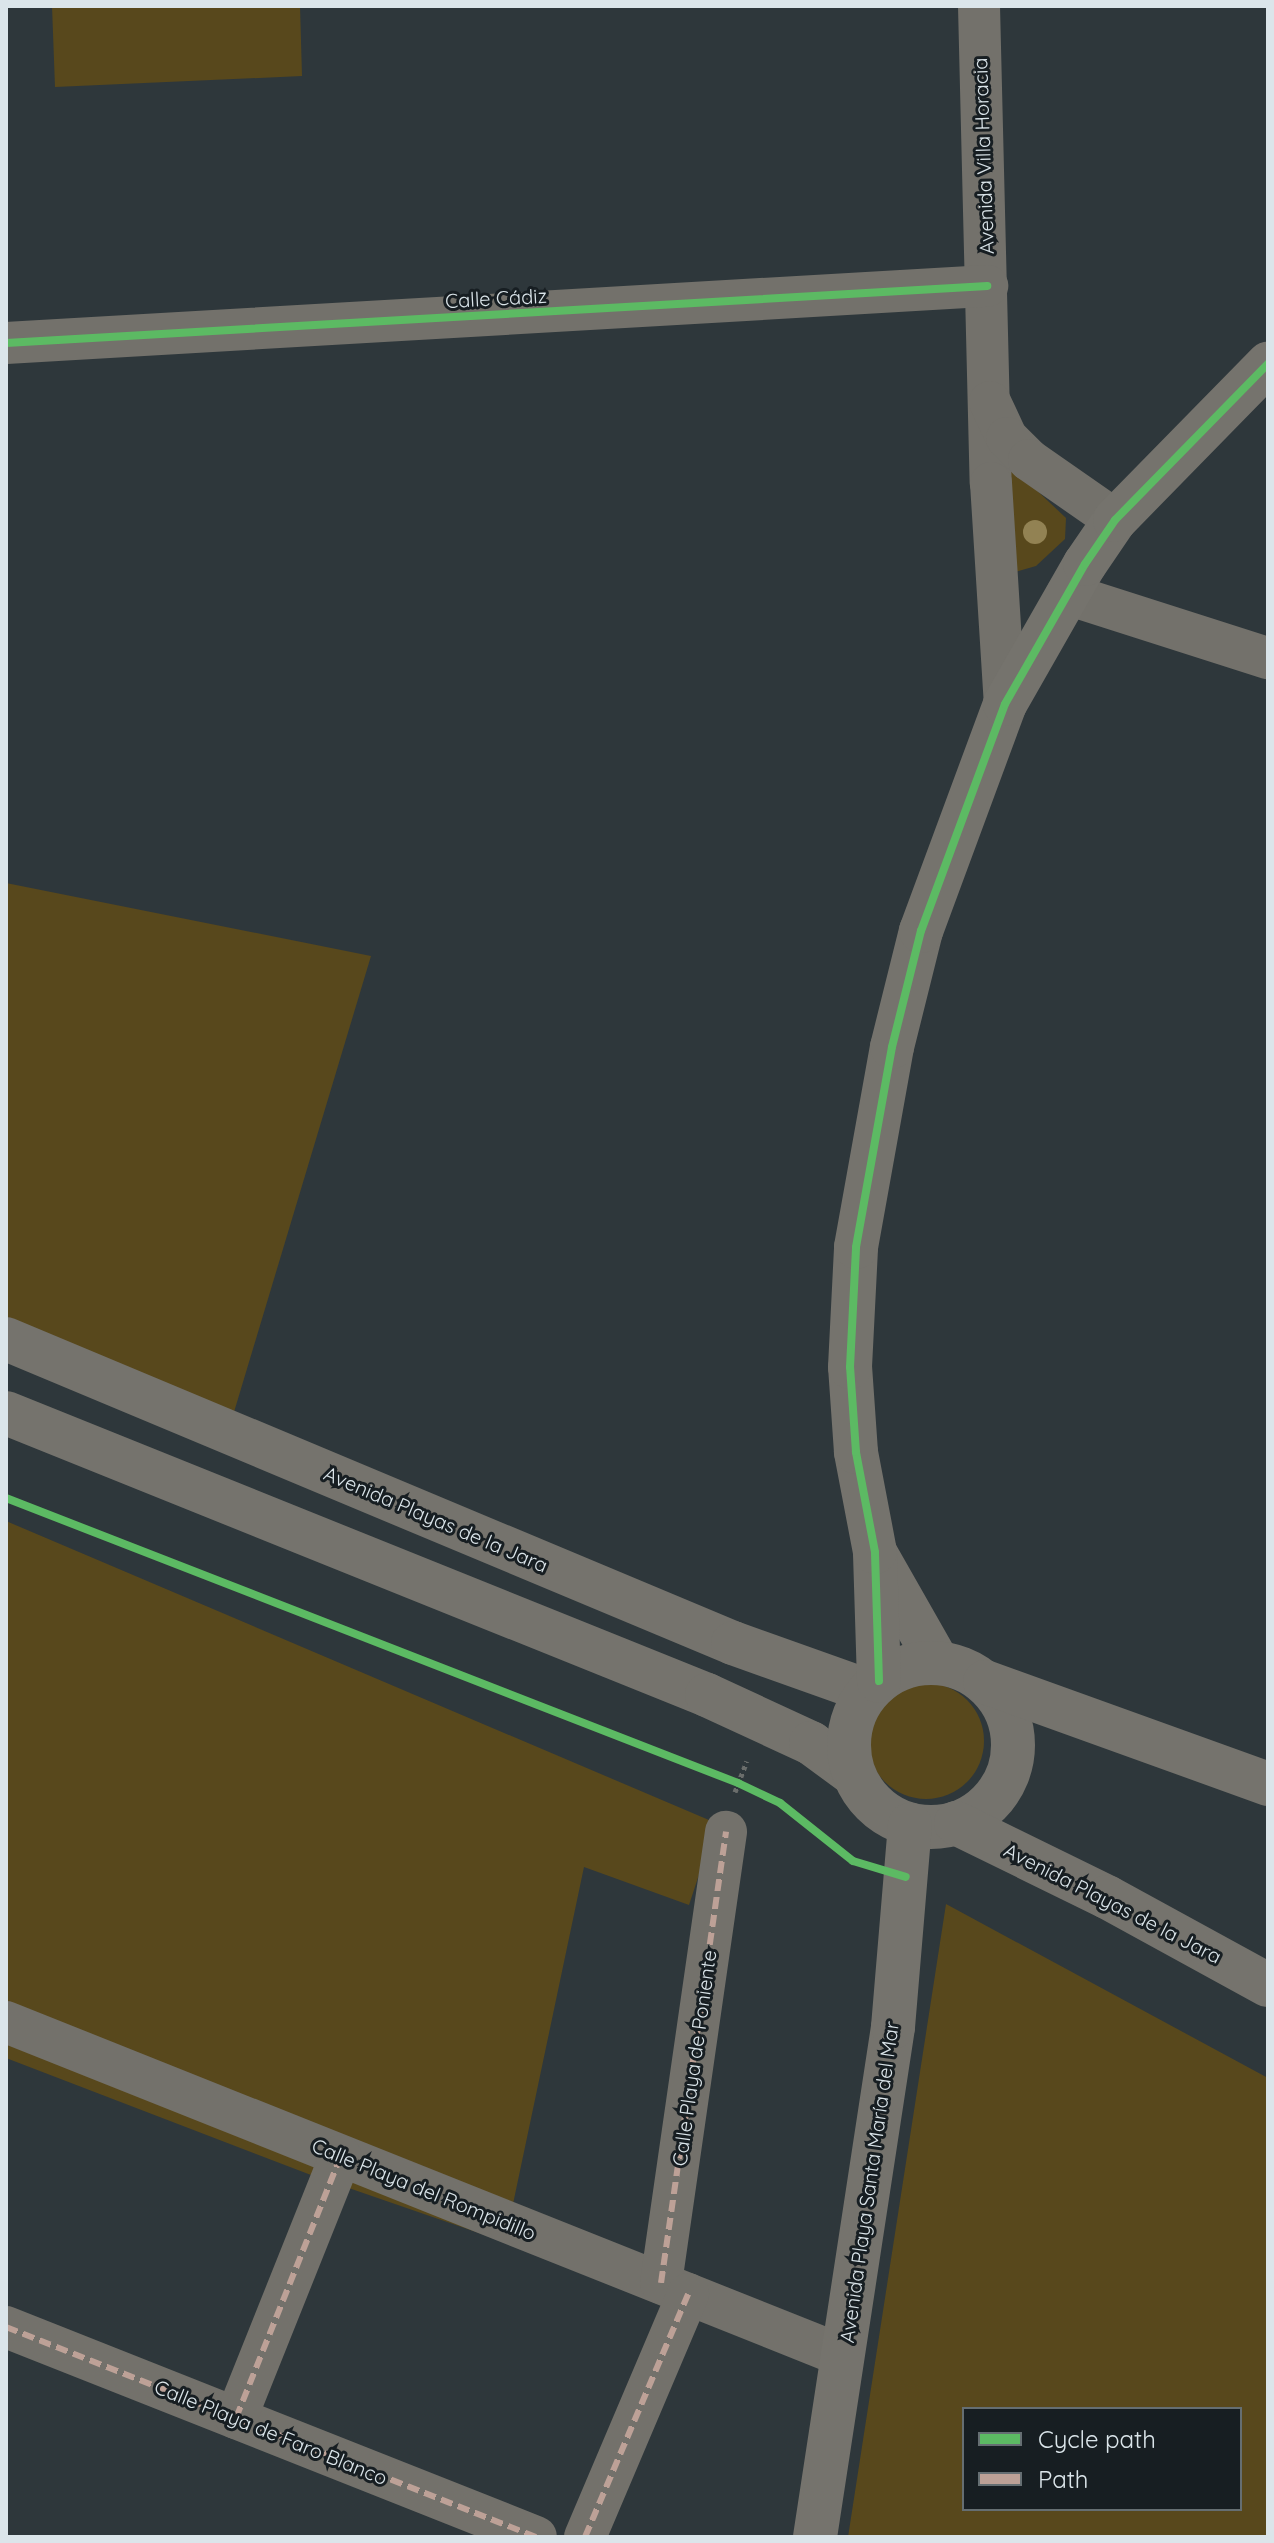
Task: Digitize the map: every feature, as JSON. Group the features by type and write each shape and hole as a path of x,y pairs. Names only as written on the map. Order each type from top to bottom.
{"street":[{"name":"Avenida Villa Horacia","path":"979,6 989,401 1005,704"},
{"name":"Calle Cádiz","path":"6,343 987,286"},
{"path":"853,1774 849,1731 873,1686 875,1552 855,1438 850,1367 856,1247 892,1047 921,931 1005,704 1067,594 1115,520 1268,364"},
{"name":"Avenida Villa Horacia","path":"989,401 1007,438 1029,460 1115,520"},
{"path":"1067,594 1268,658"},
{"name":"Avenida Playas de la Jara","path":"6,1339 733,1643 873,1686"},
{"path":"6,1413 811,1743 853,1774 886,1814 910,1825 956,1823 996,1796 1013,1750 1011,1725 985,1682"},
{"path":"875,1552 938,1663"},
{"path":"873,1686 917,1663 938,1663 963,1669 985,1682 1256,1770"},
{"name":"Avenida Playas de la Jara","path":"956,1823 1107,1897 1268,1985"},
{"name":"Avenida Playa Santa María del Mar","path":"815,2537 893,2027 910,1825"},
{"name":"Calle Playa de Poniente","path":"585,2537 675,2289 726,1832"},
{"name":"Calle Playa del Rompidillo","path":"6,2022 843,2356"},
{"path":"236,2418 341,2156"},
{"name":"Calle Playa de Faro Blanco","path":"6,2327 536,2537"}],"path":[{"path":"726,1832 738,1783 764,1722"},
{"path":"723,1777 752,1790"}],"shaded area":[{"path":"52,6 300,6 302,76 55,87"},
{"path":"1010,465 1066,518 1065,539 1036,566 1015,572"},
{"path":"6,883 371,956 228,1432 6,1339"},
{"path":"6,1521 716,1823 689,1905 584,1867 505,2242 311,2175 6,2058"},
{"path":"926,1683 948,1687 967,1700 980,1719 984,1741 980,1763 967,1782 948,1795 926,1799 904,1795 885,1782 872,1763 868,1741 872,1719 885,1700 904,1687"},
{"path":"946,1904 1268,2078 1268,2537 848,2537"}],"marked path":[{"path":"661,2283 726,1832"},
{"path":"236,2418 341,2156"},
{"path":"585,2537 688,2294"},
{"path":"6,2327 536,2537"}],"cycle path":[{"path":"6,343 987,286"},
{"path":"879,1681 875,1552 856,1452 850,1367 856,1247 892,1047 921,931 1005,704 1085,564 1115,520 1268,364"},
{"path":"6,1498 738,1783 780,1803 853,1861 906,1877"}]}
